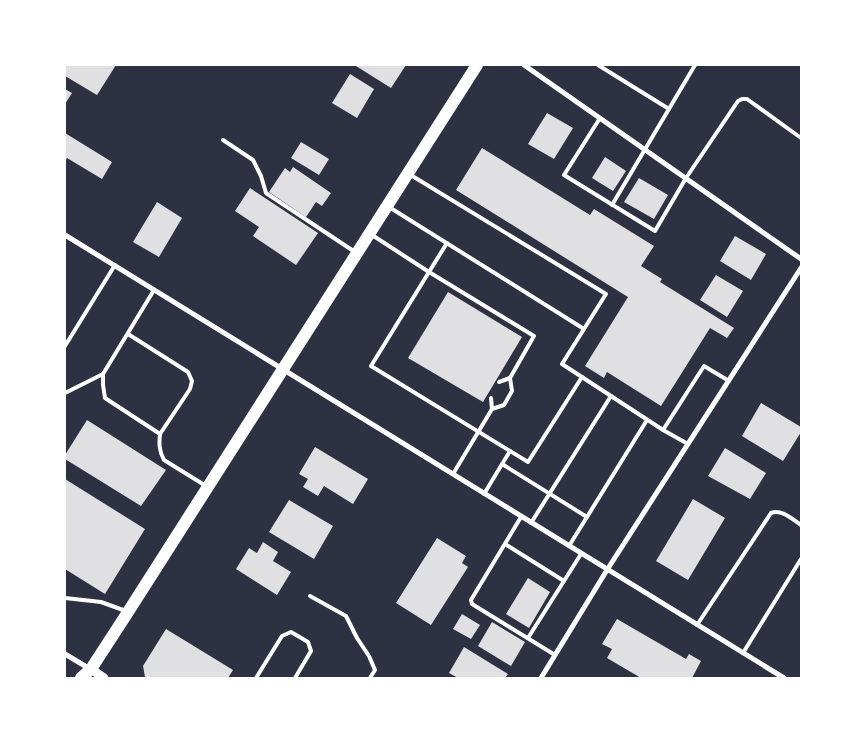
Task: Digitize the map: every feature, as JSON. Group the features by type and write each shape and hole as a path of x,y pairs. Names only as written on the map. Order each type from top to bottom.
{"main road":[{"path":"87,675 477,65"}],"street":[{"path":"524,65 801,258"},
{"path":"65,234 784,678"},
{"path":"541,678 801,268"},
{"path":"65,654 87,675 104,678"}],"lane":[{"path":"598,65 669,109"},
{"path":"612,205 695,65"},
{"path":"600,118 564,175 655,231 686,178 738,101 742,99 747,100 801,138"},
{"path":"223,140 253,160 261,176 266,193 357,254"},
{"path":"408,173 606,294 562,364 663,430 688,444"},
{"path":"387,206 584,329"},
{"path":"370,233 534,336 510,378 512,390 504,405 492,409"},
{"path":"447,243 371,366 528,462 582,377"},
{"path":"65,346 115,265"},
{"path":"65,393 102,374 154,290"},
{"path":"128,334 188,372 192,380 190,389 160,434 159,445 164,460 207,487"},
{"path":"663,430 704,366 729,381"},
{"path":"102,374 105,398 160,434"},
{"path":"499,382 510,378"},
{"path":"531,523 611,396"},
{"path":"453,474 492,409 491,398"},
{"path":"568,546 648,420"},
{"path":"484,494 510,451"},
{"path":"502,464 586,517"},
{"path":"697,625 771,513 776,511 786,514 801,525"},
{"path":"521,517 470,600 472,604 555,655"},
{"path":"505,544 564,581"},
{"path":"528,638 581,554"},
{"path":"743,653 801,559"},
{"path":"310,596 346,616 356,638 369,656 374,670 370,678"},
{"path":"65,598 101,602 128,612"},
{"path":"256,678 282,636 291,632 308,642 311,651 294,678"}],"building":[{"path":"65,65 116,65 97,95 65,76"},
{"path":"357,65 406,65 391,88"},
{"path":"350,74 374,89 357,118 332,103"},
{"path":"65,89 72,93 65,104"},
{"path":"547,113 573,128 554,159 528,144"},
{"path":"65,133 112,162 102,179 67,158 65,162"},
{"path":"301,142 329,159 319,175 291,158"},
{"path":"482,148 590,215 594,209 654,246 641,266 662,279 660,282 734,328 727,338 710,328 661,406 607,372 604,378 585,366 628,297 456,190"},
{"path":"605,157 626,171 613,191 592,178"},
{"path":"293,167 331,193 322,206 316,202 306,217 269,192 285,168 290,172"},
{"path":"639,178 668,195 654,219 624,202"},
{"path":"250,188 318,233 296,265 253,236 259,227 235,211"},
{"path":"157,202 182,218 159,257 133,242"},
{"path":"735,236 766,254 751,280 720,261"},
{"path":"716,275 743,291 727,317 700,300"},
{"path":"448,292 522,337 483,402 408,358"},
{"path":"761,403 801,427 801,432 783,461 742,436"},
{"path":"87,420 166,470 141,506 65,459 65,455"},
{"path":"315,447 368,479 353,504 324,486 318,496 303,487 308,479 299,474"},
{"path":"725,448 766,473 750,499 708,476"},
{"path":"65,479 145,529 105,594 65,569"},
{"path":"693,499 725,518 688,580 656,561"},
{"path":"289,500 333,526 314,559 269,532"},
{"path":"437,538 466,556 462,563 468,567 431,625 396,603"},
{"path":"263,542 278,552 273,561 291,572 277,595 236,569 249,548 257,553"},
{"path":"528,578 550,592 529,628 506,614"},
{"path":"462,614 480,625 471,639 453,629"},
{"path":"617,619 686,659 689,654 701,661 692,678 641,678 607,658 612,649 602,644"},
{"path":"492,622 525,642 511,666 478,646"},
{"path":"166,629 233,670 228,678 145,677 143,666"},
{"path":"464,647 508,674 505,678 458,678 449,673"}]}
